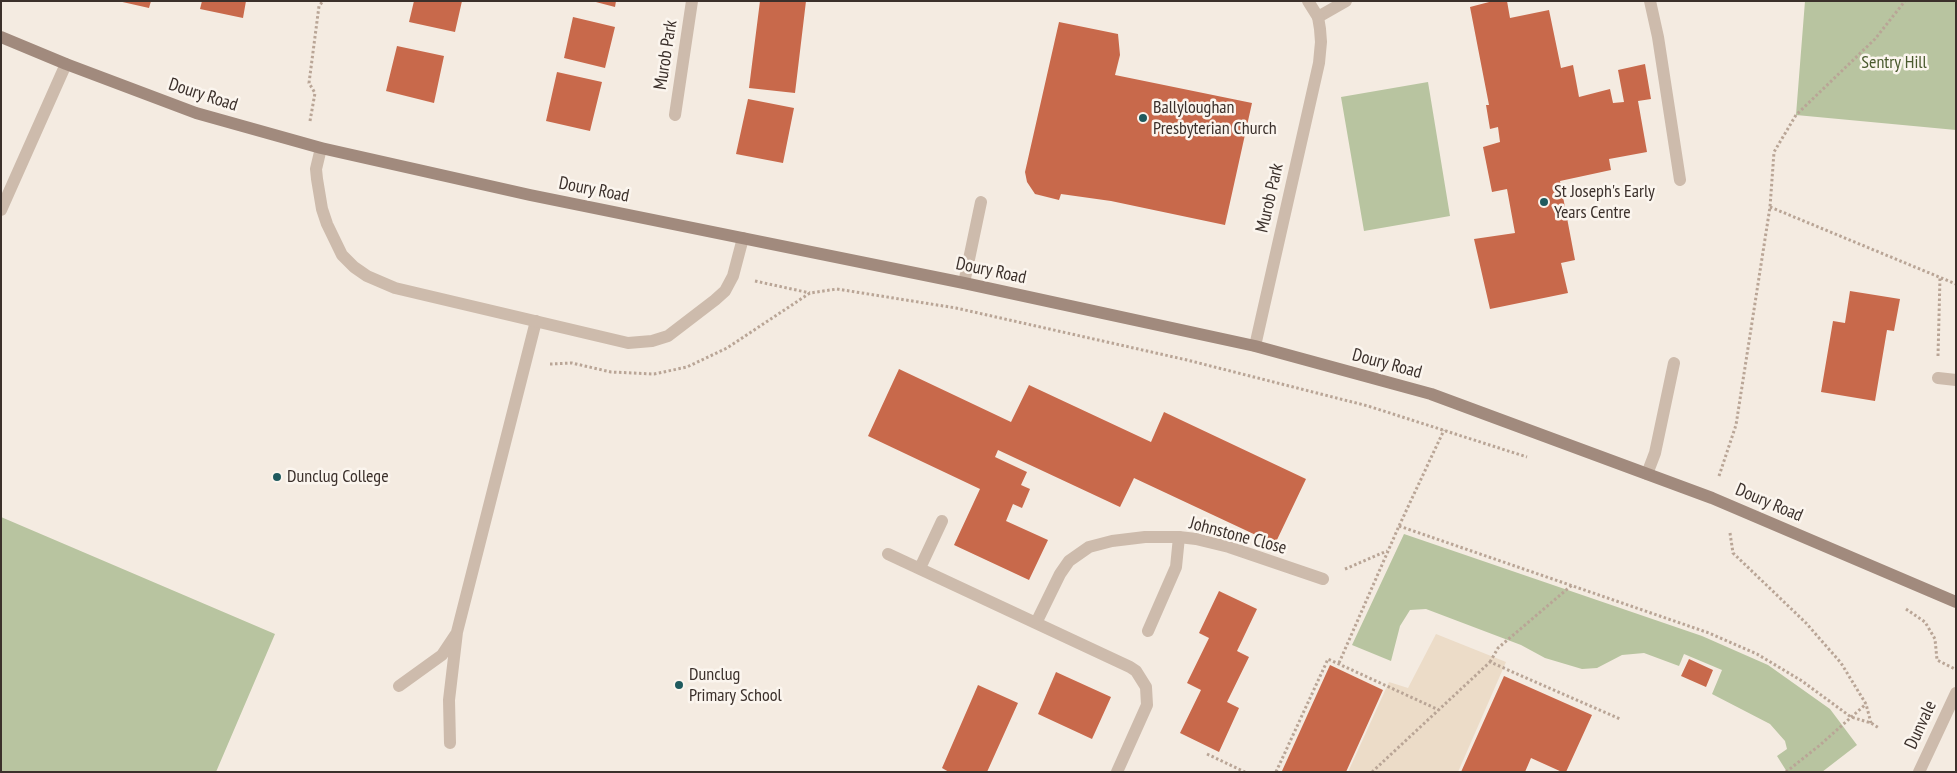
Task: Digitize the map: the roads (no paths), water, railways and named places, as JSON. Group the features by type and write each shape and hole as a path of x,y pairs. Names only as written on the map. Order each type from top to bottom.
{"street":[{"name":"Murob Park","path":"675,115 692,1"},
{"name":"Murob Park","path":"1255,346 1319,63 1322,42 1318,17 1308,1"},
{"path":"1318,17 1346,1"},
{"path":"1650,1 1658,37 1680,180"},
{"name":"Doury Road","path":"1,37 66,64 196,113 321,148 530,195 964,283 1255,346 1431,394 1712,498 1956,602"},
{"path":"1,210 66,64"},
{"path":"321,148 316,168 322,209 327,224 342,255 367,276 395,288 628,343 652,341 676,331 724,291 733,276 743,238"},
{"path":"964,283 981,202"},
{"path":"450,743 449,700 457,632 536,321"},
{"path":"1647,474 1655,454 1674,363"},
{"path":"1938,378 1956,380"},
{"path":"920,568 942,521"},
{"path":"1148,631 1176,567 1179,537"},
{"name":"Johnstone Close","path":"1036,623 1064,568 1083,550 1095,545 1126,539 1179,537 1229,547 1322,579"},
{"path":"888,554 1130,667 1143,681 1147,693 1145,712 1117,772"},
{"path":"399,686 442,655 457,632"},
{"name":"Dunvale","path":"1919,772 1956,692"}],"place":[{"name":"Ballyloughan Presbyterian Church","path":"1143,118"},
{"name":"St Joseph's Early Years Centre","path":"1544,202"},
{"name":"Dunclug College","path":"277,477"},
{"name":"Dunclug Primary School","path":"679,685"}],"park label":[{"name":"Sentry Hill","path":"1894,63"}]}
